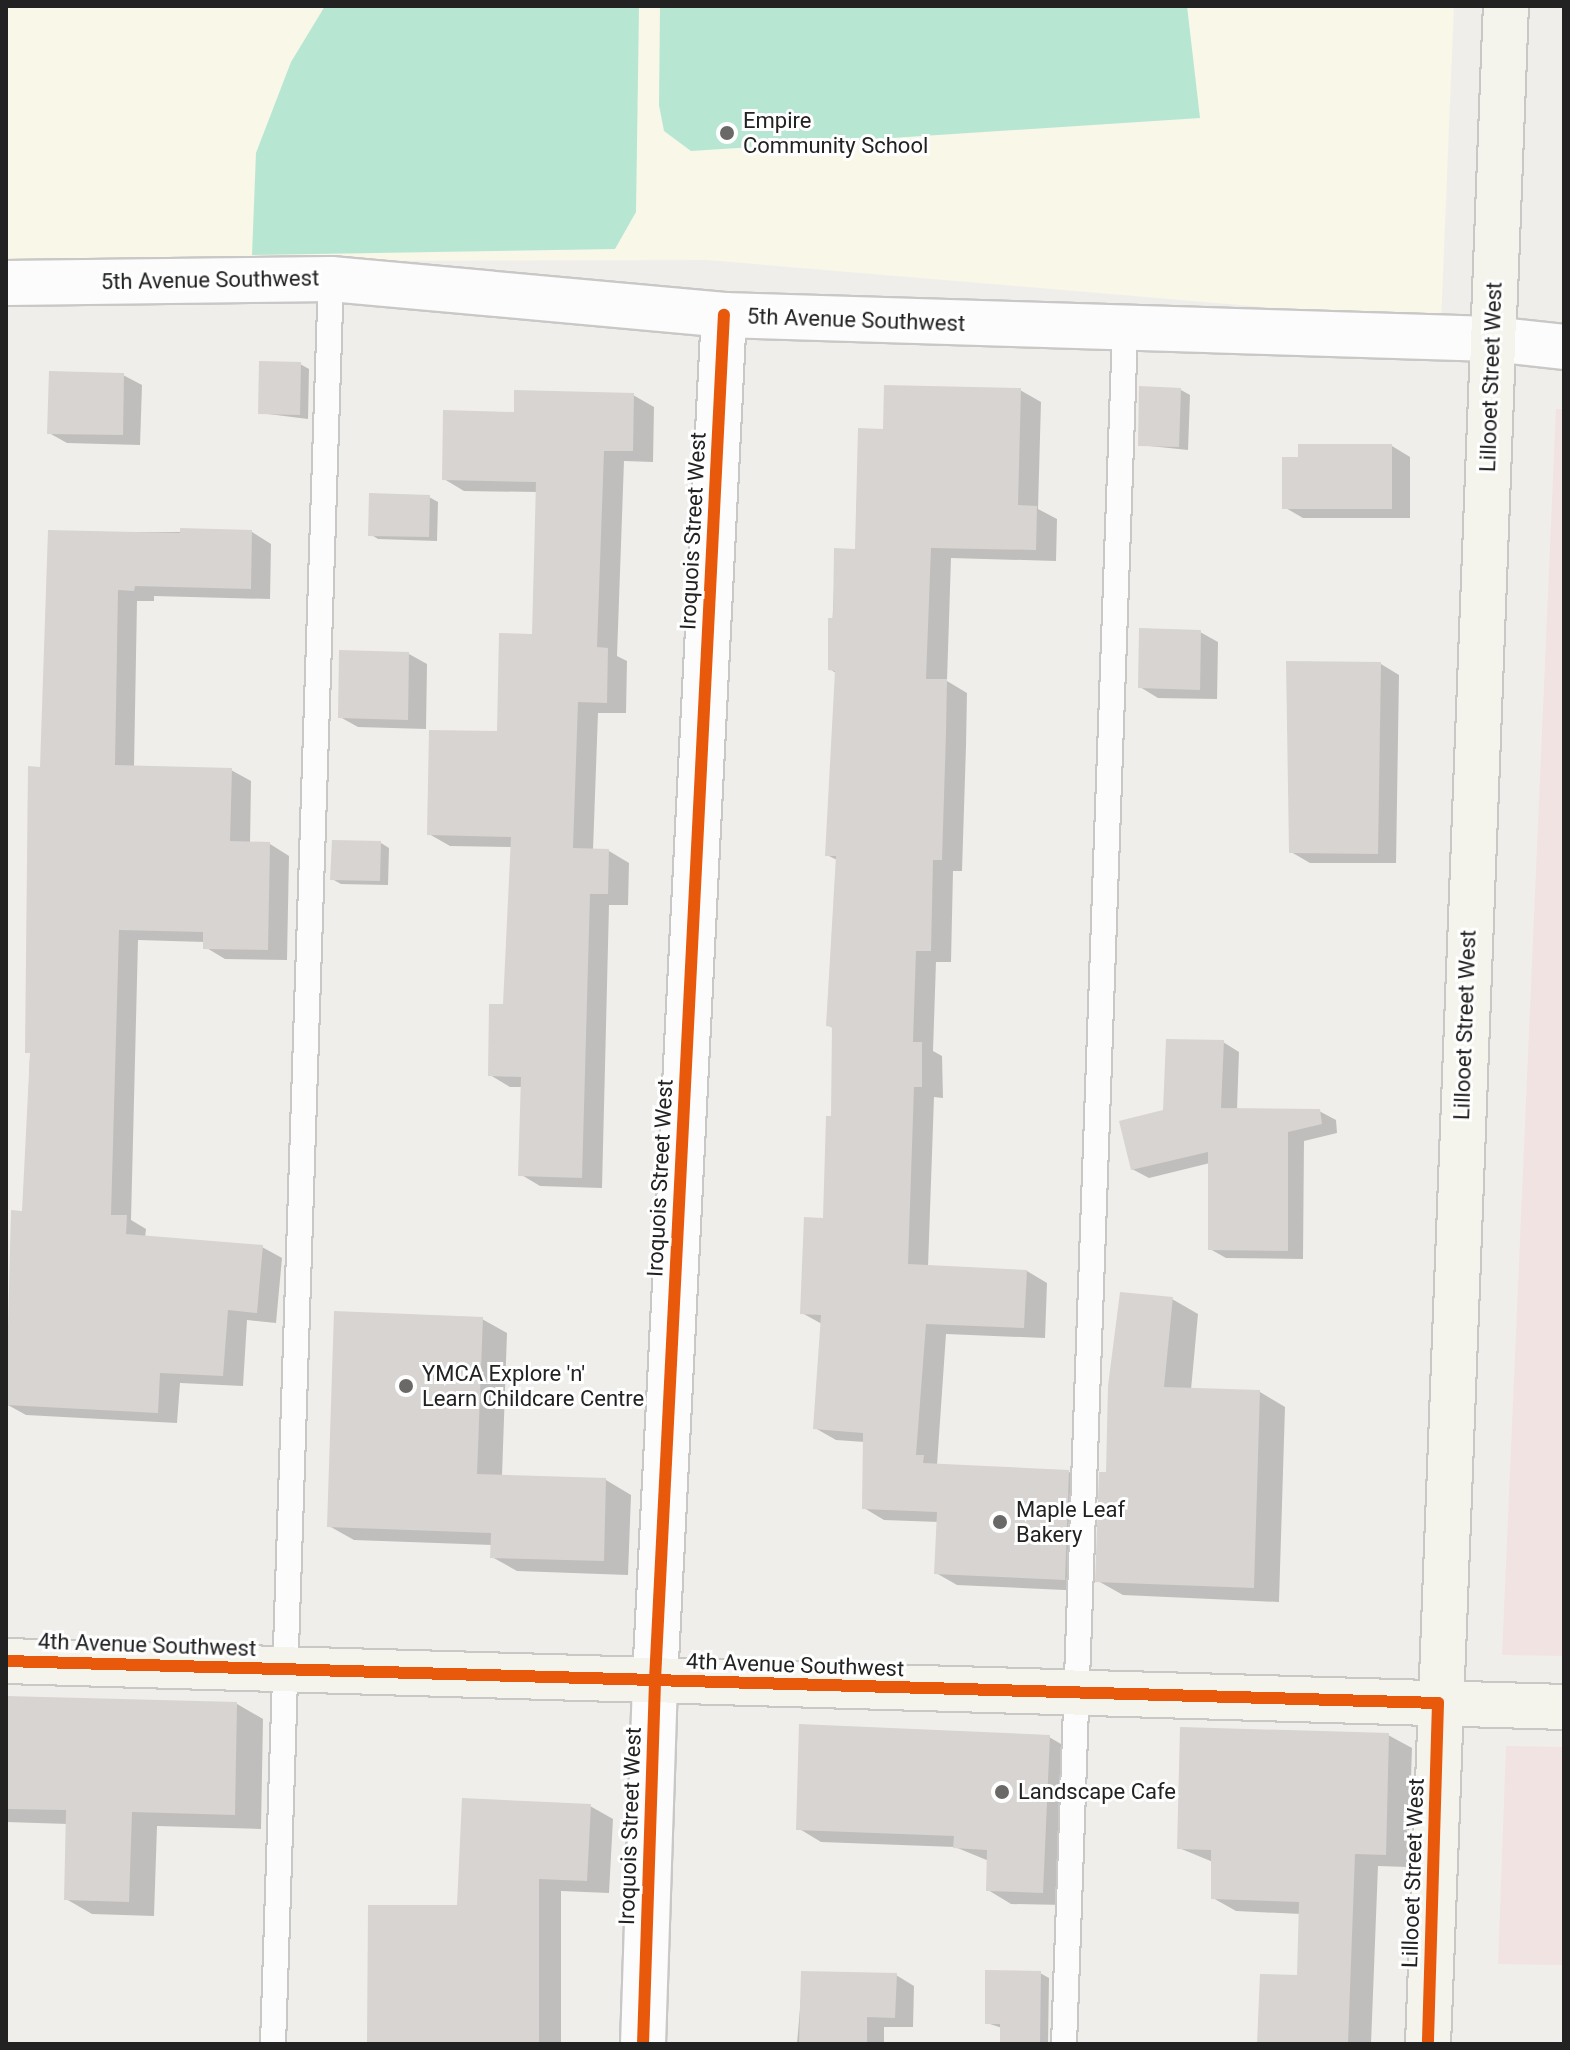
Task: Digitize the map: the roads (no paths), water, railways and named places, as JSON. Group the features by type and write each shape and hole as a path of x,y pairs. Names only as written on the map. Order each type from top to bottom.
{"main road":[{"name":"Lillooet Street West","path":"1428,2044 1438,1703 1506,6"},
{"name":"4th Avenue Southwest","path":"6,1661 1078,1696 1564,1707"}],"street":[{"name":"5th Avenue Southwest","path":"6,283 331,279 724,315 1492,339 1564,347"},
{"name":"Iroquois Street West","path":"643,2044 655,1680 724,315"}],"lane":[{"path":"273,2044 331,279"},
{"path":"1064,2044 1125,329"}],"place":[{"name":"Empire Community School","path":"727,133"},
{"name":"YMCA Explore 'n' Learn Childcare Centre","path":"406,1386"},
{"name":"Maple Leaf Bakery","path":"1000,1522"},
{"name":"Landscape Cafe","path":"1002,1792"}]}
